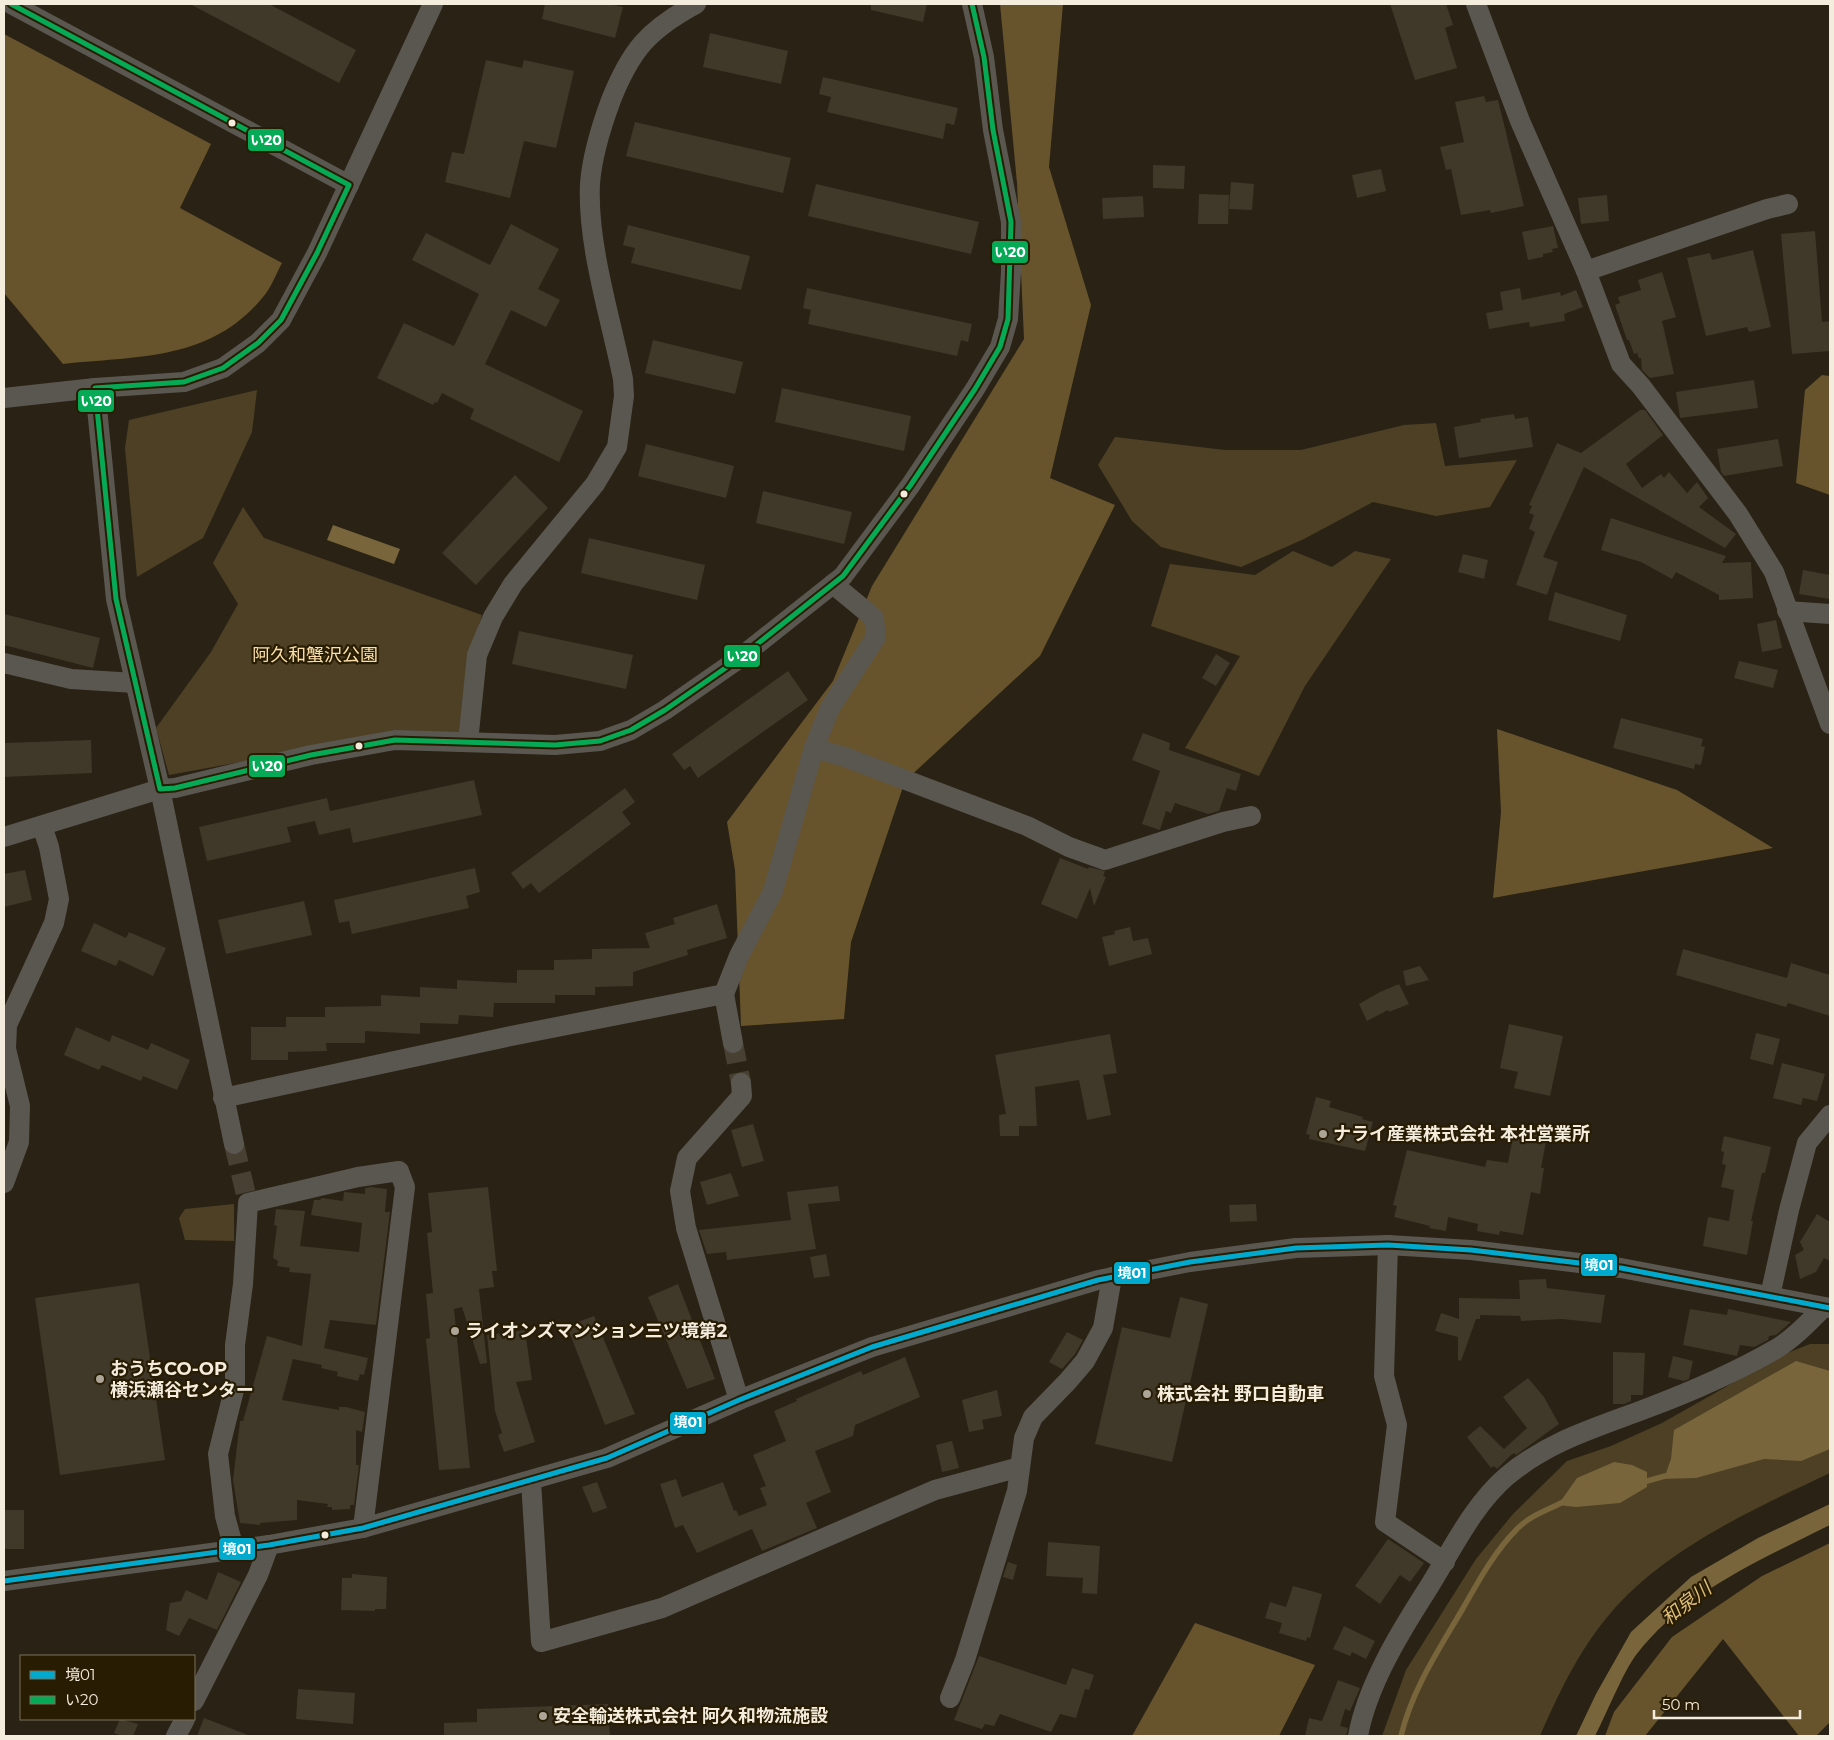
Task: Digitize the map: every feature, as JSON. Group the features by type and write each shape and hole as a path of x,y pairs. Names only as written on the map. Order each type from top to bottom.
{"street":[{"path":"11,4 349,185"},
{"path":"4,398 95,388 184,382 224,368 258,342 281,320 317,253 433,4"},
{"path":"468,742 477,655 493,617 513,584 595,484 617,447 624,396 623,379 597,255 590,185 593,164 601,127 630,58 657,28 696,4"},
{"path":"4,837 160,789 175,788 311,755 395,740 555,745 600,741 631,730 665,710 737,660 843,576 910,486 975,389 1000,347 1008,318 1011,222 993,130 984,57 972,4"},
{"path":"1476,4 1520,121 1586,272 1621,364 1641,386 1738,514 1774,572 1830,724"},
{"path":"1586,272 1767,209 1788,204"},
{"path":"95,388 116,599 160,789 234,1144"},
{"path":"733,1043 724,994 739,956 773,891 814,748 830,708 876,637 874,618 833,584"},
{"path":"1787,611 1830,614"},
{"path":"4,663 71,680 135,683"},
{"path":"814,748 845,757 1027,826 1069,847 1105,860 1223,822 1251,816"},
{"path":"5,1180 18,1142 20,1106 6,1049 7,1025 54,923 59,899 49,847 42,826"},
{"path":"223,1098 511,1036 724,994"},
{"path":"739,1400 686,1228 680,1190 687,1158 742,1096 740,1083"},
{"path":"1770,1296 1789,1210 1808,1143 1830,1115"},
{"path":"234,1549 225,1516 218,1454 235,1386 235,1345 243,1284 248,1203 358,1178 399,1171 405,1187 363,1528"},
{"path":"1388,1245 1384,1376 1397,1425 1385,1522 1445,1562"},
{"path":"4,1581 270,1545 363,1528 607,1458 739,1400 872,1347 1112,1277 1190,1262 1296,1248 1388,1245 1471,1250 1621,1268 1827,1308"},
{"path":"950,1698 965,1660 1017,1491 1024,1438 1033,1417 1085,1361 1103,1328 1112,1277"},
{"path":"1358,1736 1372,1692 1410,1616 1485,1498 1508,1476 1551,1446 1587,1429 1688,1391 1776,1348 1827,1308"},
{"path":"531,1481 541,1642 662,1608 935,1490 1020,1467"},
{"path":"195,1699 258,1575 270,1545"},
{"path":"176,1736 184,1720"}],"green space":[{"path":"257,390 252,432 203,538 137,577 125,448 129,420"},
{"path":"1436,423 1445,466 1517,460 1490,507 1436,516 1373,502 1304,539 1241,567 1161,547 1132,521 1098,465 1115,437 1225,450 1301,450 1404,425"},
{"name":"阿久和蟹沢公園","path":"243,507 264,538 482,615 473,647 463,735 395,734 169,775 156,728 211,652 238,604 213,563"},
{"path":"1293,551 1332,567 1355,551 1391,559 1305,686 1259,776 1185,748 1240,656 1151,626 1170,564 1255,575"},
{"path":"234,1204 234,1241 185,1240 179,1218 185,1209"},
{"path":"1810,1344 1830,1344 1830,1473 1741,1516 1712,1533 1656,1570 1631,1591 1609,1615 1588,1643 1562,1689 1540,1736 1382,1736 1406,1670 1476,1559 1513,1514 1567,1461 1611,1446 1662,1423 1782,1355"}],"shaded area":[{"path":"1000,4 1063,4 1049,167 1091,305 1050,478 1115,505 1040,656 905,781 851,942 844,1019 741,1026 735,870 727,822 833,681 872,586 1024,339 1017,183"},
{"path":"4,34 211,144 180,208 282,263 266,293 243,318 220,333 197,344 172,352 63,364 4,293"},
{"path":"1822,375 1830,376 1830,495 1796,483 1805,390"},
{"path":"1497,729 1677,790 1773,848 1493,898 1501,812"},
{"path":"1830,1543 1830,1722 1816,1736 1799,1736 1723,1639 1645,1736 1605,1736 1614,1712 1672,1637 1762,1576"},
{"path":"1195,1623 1315,1665 1279,1736 1132,1736"}],"water":[{"path":"333,525 400,549 394,564 327,540"},
{"path":"1796,1361 1830,1371 1830,1449 1801,1461 1764,1459 1696,1478 1657,1479 1665,1476 1671,1459 1674,1430"},
{"path":"1614,1462 1632,1465 1647,1472 1647,1487 1620,1503 1576,1507 1558,1505 1577,1478"},
{"name":"和泉川","path":"1830,1504 1830,1525 1725,1579 1677,1613 1655,1633 1631,1663 1595,1736 1576,1736 1596,1694 1631,1632 1691,1577 1758,1538"}],"building":[{"path":"190,4 269,4 356,50 339,83"},
{"path":"545,4 609,4 623,7 615,38 542,19"},
{"path":"871,4 927,4 923,22 871,10"},
{"path":"1390,4 1446,4 1453,25 1445,28 1457,68 1415,80"},
{"path":"710,33 788,51 781,84 703,67"},
{"path":"486,60 522,68 524,60 574,71 556,148 524,141 510,198 445,182 452,152 464,154"},
{"path":"823,77 958,108 954,125 946,123 943,139 827,112 831,97 819,94"},
{"path":"1484,96 1486,102 1498,100 1524,206 1491,213 1490,210 1461,215 1451,169 1446,170 1440,147 1464,142 1455,102"},
{"path":"635,122 791,158 783,193 626,156"},
{"path":"1153,165 1185,166 1184,189 1153,188"},
{"path":"1381,169 1386,191 1357,198 1352,175"},
{"path":"1231,182 1254,184 1252,210 1229,209"},
{"path":"816,184 979,222 971,254 808,216"},
{"path":"1199,194 1229,195 1228,224 1198,224"},
{"path":"1607,195 1609,221 1581,224 1578,198"},
{"path":"1143,196 1144,217 1103,219 1102,198"},
{"path":"511,224 559,249 538,289 560,300 546,327 511,310 485,364 583,411 559,462 470,419 474,409 442,393 437,403 435,402 433,405 377,378 404,323 454,346 479,294 412,260 426,233 490,265"},
{"path":"628,225 750,256 741,290 631,263 635,248 623,245"},
{"path":"1553,226 1558,248 1552,249 1553,252 1543,254 1543,257 1528,260 1522,232"},
{"path":"1815,231 1822,322 1830,321 1830,351 1792,354 1781,234"},
{"path":"1753,250 1771,327 1749,332 1747,327 1706,336 1687,258 1710,253 1712,260"},
{"path":"1662,272 1676,317 1662,321 1674,374 1650,378 1642,370 1641,358 1639,358 1637,353 1634,354 1629,340 1627,340 1615,305 1620,303 1618,297 1641,290 1638,280"},
{"path":"807,288 972,324 968,342 961,340 957,356 808,324 811,310 803,308"},
{"path":"1520,288 1522,300 1560,292 1561,296 1576,290 1583,307 1564,314 1565,321 1530,327 1529,322 1489,329 1486,313 1503,310 1500,292"},
{"path":"653,340 743,362 735,394 645,373"},
{"path":"1754,380 1758,408 1680,418 1676,392"},
{"path":"782,388 911,416 904,451 775,422"},
{"path":"1640,410 1645,410 1663,435 1626,464 1642,488 1661,474 1664,478 1669,472 1687,493 1697,482 1708,498 1699,507 1736,534 1725,548 1584,467 1543,557 1558,562 1547,595 1516,585 1535,532 1529,529 1534,515 1529,513 1532,506 1529,505 1557,443 1581,453"},
{"path":"1514,414 1515,419 1528,417 1533,447 1459,458 1454,427 1481,422 1480,419"},
{"path":"1778,439 1783,466 1724,476 1721,472 1717,449"},
{"path":"646,444 734,466 726,498 638,476"},
{"path":"515,475 548,508 476,585 442,553"},
{"path":"763,491 852,512 844,544 756,523"},
{"path":"1611,518 1726,556 1722,563 1751,562 1753,598 1719,600 1719,595 1676,572 1672,579 1641,562 1601,550"},
{"path":"589,538 705,565 697,600 581,573"},
{"path":"1463,554 1488,560 1484,579 1458,572"},
{"path":"1803,570 1830,575 1830,599 1799,594"},
{"path":"1555,592 1627,615 1620,641 1548,620"},
{"path":"4,614 100,638 93,668 4,645"},
{"path":"1776,620 1782,648 1762,652 1757,624"},
{"path":"519,631 633,655 626,689 512,664"},
{"path":"1216,654 1230,663 1216,686 1202,678"},
{"path":"1739,661 1778,670 1773,688 1734,678"},
{"path":"788,671 808,700 698,778 690,766 684,770 672,754"},
{"path":"1621,718 1703,739 1701,746 1705,747 1701,765 1695,764 1694,769 1613,748"},
{"path":"1143,733 1170,743 1169,750 1241,774 1236,791 1227,788 1219,811 1208,814 1175,803 1171,813 1166,811 1160,830 1142,824 1160,771 1132,760"},
{"path":"91,740 92,773 4,777 4,743"},
{"path":"474,780 482,815 353,843 350,828 319,835 315,821 287,827 291,842 207,861 199,827 327,798 330,811"},
{"path":"625,788 635,802 622,812 631,824 539,893 531,883 523,889 511,873"},
{"path":"1060,858 1088,869 1089,867 1105,871 1103,876 1106,877 1094,906 1090,888 1077,919 1041,904"},
{"path":"475,868 480,892 466,896 469,908 352,934 349,921 339,923 334,900"},
{"path":"25,870 32,900 4,907 4,874"},
{"path":"304,901 312,935 226,954 218,920"},
{"path":"717,904 727,938 687,950 688,955 633,972 633,986 595,987 595,995 555,995 555,1003 494,1003 493,1017 459,1015 458,1024 420,1023 420,1034 365,1031 365,1043 326,1043 327,1051 288,1052 288,1060 251,1060 251,1027 286,1027 286,1017 325,1017 325,1007 381,1006 381,995 420,997 420,987 457,989 457,980 517,983 517,970 554,970 554,960 592,959 592,949 650,948 645,933 675,924 673,918"},
{"path":"94,923 126,938 129,932 166,948 153,976 119,960 116,966 81,951"},
{"path":"1130,927 1133,941 1148,938 1152,954 1109,966 1102,937 1115,934 1114,931"},
{"path":"1683,949 1787,978 1791,963 1830,975 1830,1016 1788,1003 1786,1007 1676,975"},
{"path":"1420,966 1429,980 1406,986 1403,971"},
{"path":"1399,984 1409,1004 1389,1012 1388,1010 1367,1021 1359,1004"},
{"path":"1509,1024 1563,1036 1550,1096 1514,1088 1518,1072 1500,1068"},
{"path":"76,1027 110,1042 112,1035 148,1050 151,1043 190,1060 177,1090 143,1076 141,1081 102,1065 99,1070 64,1055"},
{"path":"1756,1033 1780,1039 1773,1065 1750,1059"},
{"path":"1110,1034 1117,1073 1103,1075 1111,1115 1087,1120 1079,1080 1035,1087 1037,1126 1019,1126 1019,1136 1000,1136 999,1115 1006,1114 995,1055"},
{"path":"1782,1063 1825,1074 1817,1101 1803,1098 1801,1105 1773,1098"},
{"path":"1316,1097 1331,1101 1329,1107 1363,1117 1362,1119 1373,1122 1365,1151 1309,1139 1310,1135 1306,1134"},
{"path":"753,1124 764,1161 742,1167 731,1130"},
{"path":"1514,1131 1547,1136 1541,1168 1544,1168 1540,1194 1531,1192 1523,1235 1500,1231 1499,1235 1477,1231 1478,1224 1448,1217 1446,1231 1429,1228 1430,1226 1394,1217 1397,1206 1393,1205 1407,1150 1485,1167 1487,1160 1508,1163"},
{"path":"1724,1136 1771,1147 1765,1173 1762,1173 1751,1221 1753,1221 1747,1255 1703,1246 1708,1217 1729,1221 1734,1190 1721,1187 1726,1165 1722,1164 1724,1152 1721,1151"},
{"path":"731,1173 739,1196 707,1205 700,1182"},
{"path":"838,1186 840,1201 808,1204 816,1249 727,1260 726,1252 707,1254 699,1230 791,1220 787,1192"},
{"name":"ライオンズマンション三ツ境第2","path":"488,1187 497,1271 492,1271 494,1287 479,1289 487,1363 480,1364 462,1307 454,1309 470,1468 439,1470 426,1339 430,1338 426,1294 433,1293 427,1233 432,1232 428,1193"},
{"path":"365,1188 387,1189 385,1212 390,1212 376,1325 330,1320 324,1348 368,1358 364,1375 360,1374 358,1381 337,1376 338,1372 321,1368 322,1365 293,1359 282,1400 339,1410 339,1407 346,1407 365,1412 362,1432 356,1430 356,1465 359,1465 354,1505 350,1505 350,1509 332,1510 332,1507 327,1507 328,1504 297,1500 297,1520 260,1523 260,1525 240,1523 233,1480 240,1421 243,1421 267,1336 302,1346 311,1274 289,1272 290,1268 277,1266 278,1261 273,1258 277,1226 274,1225 276,1209 305,1211 300,1246 359,1252 362,1223 311,1215 314,1200 322,1198 343,1201 344,1192 365,1194"},
{"path":"1256,1204 1257,1221 1230,1222 1229,1205"},
{"path":"1817,1214 1830,1222 1830,1261 1824,1258 1816,1272 1800,1279 1795,1255 1804,1250 1800,1242"},
{"path":"826,1254 830,1276 814,1278 810,1257"},
{"path":"1546,1279 1547,1288 1605,1295 1601,1323 1562,1319 1521,1321 1520,1316 1480,1315 1480,1319 1476,1319 1461,1361 1458,1360 1458,1337 1435,1331 1441,1313 1459,1319 1459,1298 1520,1299 1519,1280"},
{"name":"おうちCO-OP 横浜瀬谷センター","path":"139,1283 165,1460 60,1475 35,1298"},
{"path":"678,1284 715,1379 687,1389 648,1297"},
{"name":"株式会社 野口自動車","path":"1180,1297 1208,1304 1172,1462 1095,1444 1122,1327 1170,1338"},
{"path":"1690,1309 1727,1315 1728,1309 1791,1322 1776,1335 1769,1336 1768,1340 1754,1347 1740,1345 1737,1356 1683,1345"},
{"path":"594,1316 635,1414 605,1425 567,1326"},
{"path":"525,1330 532,1380 516,1382 535,1442 504,1452 498,1435 502,1433 495,1411 487,1335"},
{"path":"1067,1332 1083,1340 1075,1354 1062,1369 1049,1362"},
{"path":"1613,1352 1645,1353 1643,1395 1631,1395 1631,1401 1624,1404 1613,1404"},
{"path":"1673,1356 1693,1361 1689,1379 1684,1381 1668,1377"},
{"path":"905,1357 920,1397 855,1425 853,1436 815,1451 831,1492 806,1503 817,1528 762,1551 752,1529 697,1553 683,1525 675,1528 660,1484 676,1479 682,1497 723,1482 734,1511 736,1510 739,1516 767,1505 760,1488 766,1486 753,1455 786,1441 774,1411 797,1401 796,1399 861,1371 863,1375"},
{"path":"1528,1378 1544,1397 1559,1424 1516,1455 1514,1453 1497,1469 1494,1466 1491,1468 1467,1437 1480,1426 1504,1449 1527,1428 1503,1397"},
{"path":"997,1390 1002,1416 982,1420 984,1429 969,1432 962,1400"},
{"path":"952,1441 959,1468 942,1472 936,1445"},
{"path":"597,1482 607,1508 593,1513 582,1487"},
{"path":"4,1510 24,1510 24,1549 4,1549"},
{"path":"1388,1539 1424,1563 1410,1582 1400,1575 1380,1604 1355,1586"},
{"path":"1048,1542 1100,1546 1097,1594 1082,1593 1083,1578 1046,1576"},
{"path":"1008,1562 1017,1565 1013,1580 1003,1577"},
{"path":"218,1572 241,1582 217,1630 189,1618 179,1636 166,1630 170,1603 181,1601 186,1590 207,1600"},
{"path":"352,1574 387,1577 386,1609 375,1609 375,1611 341,1610 342,1578 352,1578"},
{"path":"1293,1586 1322,1594 1310,1638 1307,1637 1306,1641 1279,1633 1282,1623 1265,1618 1270,1602 1286,1607"},
{"path":"1344,1626 1375,1641 1366,1659 1352,1652 1350,1656 1333,1649"},
{"path":"979,1656 1066,1685 1072,1668 1094,1675 1089,1690 1085,1689 1076,1718 1060,1714 1051,1732 1000,1714 994,1726 985,1724 982,1729 954,1720"},
{"path":"1338,1680 1360,1688 1350,1711 1345,1709 1340,1726 1348,1728 1346,1736 1305,1736 1309,1718 1322,1721"},
{"path":"298,1689 355,1693 353,1724 296,1719"},
{"name":"安全輸送株式会社 阿久和物流施設","path":"608,1704 610,1736 444,1736 444,1723 477,1722 477,1709"},
{"path":"204,1718 248,1735 248,1736 197,1736"},
{"path":"120,1720 138,1724 133,1736 122,1736 114,1733"}],"waterway":[{"path":"1640,1483 1665,1476"},
{"path":"1401,1736 1412,1703 1427,1671 1494,1557 1522,1524 1563,1502"}],"tunnel":[{"path":"733,1043 741,1083"},
{"path":"234,1144 248,1203"}],"transit line":[{"name":"い20","path":"11,4 349,185 317,253 281,320 258,343 223,368 184,382 95,388 116,599 160,789 175,788 311,755 395,740 555,745 600,741 631,730 665,710 737,660 843,576 910,486 975,389 1000,347 1008,319 1011,222 993,130 984,57 972,4"},
{"name":"境01","path":"4,1581 269,1545 363,1528 607,1458 739,1400 872,1347 1098,1280 1190,1262 1296,1248 1388,1245 1471,1250 1621,1268 1830,1308"}],"place":[{"name":"ナライ産業株式会社 本社営業所","path":"1323,1134"},
{"name":"ライオンズマンション三ツ境第2","path":"455,1331"},
{"name":"おうちCO-OP 横浜瀬谷センター","path":"100,1379"},
{"name":"株式会社 野口自動車","path":"1147,1394"},
{"name":"安全輸送株式会社 阿久和物流施設","path":"543,1716"}]}
